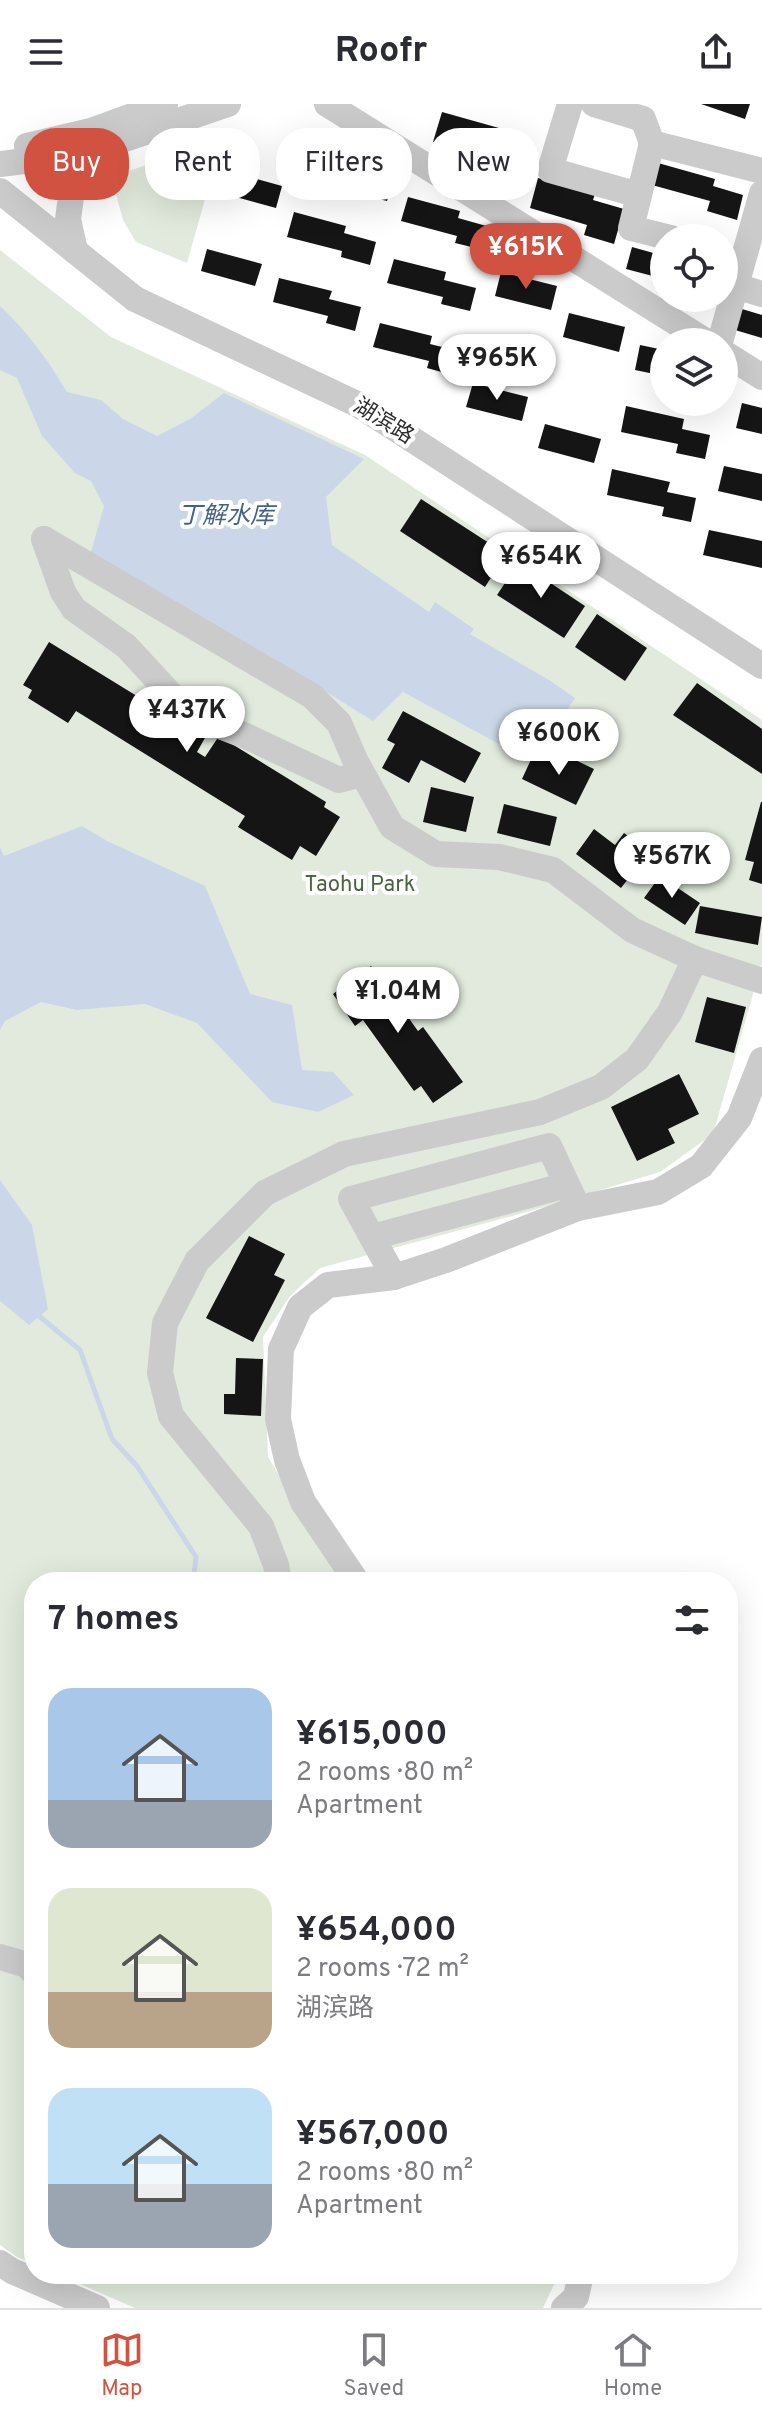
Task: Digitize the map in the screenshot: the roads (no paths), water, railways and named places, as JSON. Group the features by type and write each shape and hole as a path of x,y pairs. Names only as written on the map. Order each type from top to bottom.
{"street":[{"path":"0,146 30,146 76,135 165,104"},
{"path":"129,138 228,104"},
{"path":"327,104 685,328"},
{"path":"570,104 550,170 639,195"},
{"path":"594,104 643,119 652,143 631,228 650,233"},
{"path":"652,143 762,171"},
{"path":"0,164 24,161"},
{"name":"湖滨路","path":"0,191 135,299 359,405 762,666"},
{"path":"738,246 762,195"},
{"path":"71,200 68,219 75,251"},
{"path":"738,287 762,294"},
{"path":"738,362 762,377"},
{"path":"362,774 339,780 246,736 189,714 126,646 74,609 63,592 44,539 312,696 339,723 362,774 392,827 436,854 499,857 553,870 632,930 695,959 762,981"},
{"path":"277,1572 261,1526 171,1416 160,1373 165,1323 197,1261 265,1193 344,1154 540,1112 601,1087 637,1059 670,1012 695,959"},
{"path":"372,1237 573,1197 658,1192 701,1166 739,1118 762,1060"},
{"path":"394,1277 351,1199 549,1146 573,1197"},
{"path":"350,1572 303,1502 287,1460 278,1419 281,1349 300,1307 328,1285 394,1277 446,1260 573,1197"},
{"path":"0,1957 24,1964"},
{"path":"0,2263 24,2276"},
{"path":"42,2284 97,2308"},
{"path":"564,2308 576,2297 579,2284"}],"water":[{"name":"丁解水库","path":"0,306 36,346 67,392 101,400 123,419 157,436 190,419 224,393 364,459 326,497 332,545 429,612 435,602 474,629 470,634 575,698 539,752 505,734 499,744 403,692 373,721 265,654 89,559 104,506 91,481 75,473 42,436 17,378 0,370"},
{"path":"82,826 107,841 205,886 250,994 292,1005 302,1070 333,1072 354,1095 318,1112 272,1102 197,1023 145,1004 77,1010 41,1002 5,1021 0,1030 0,847 4,856"},
{"path":"0,1180 32,1225 48,1309 29,1325 0,1301"}],"waterway":[{"path":"39,1316 80,1350 112,1439 137,1466 196,1557 194,1572"}],"park label":[{"name":"Taohu Park","path":"360,885"}]}
